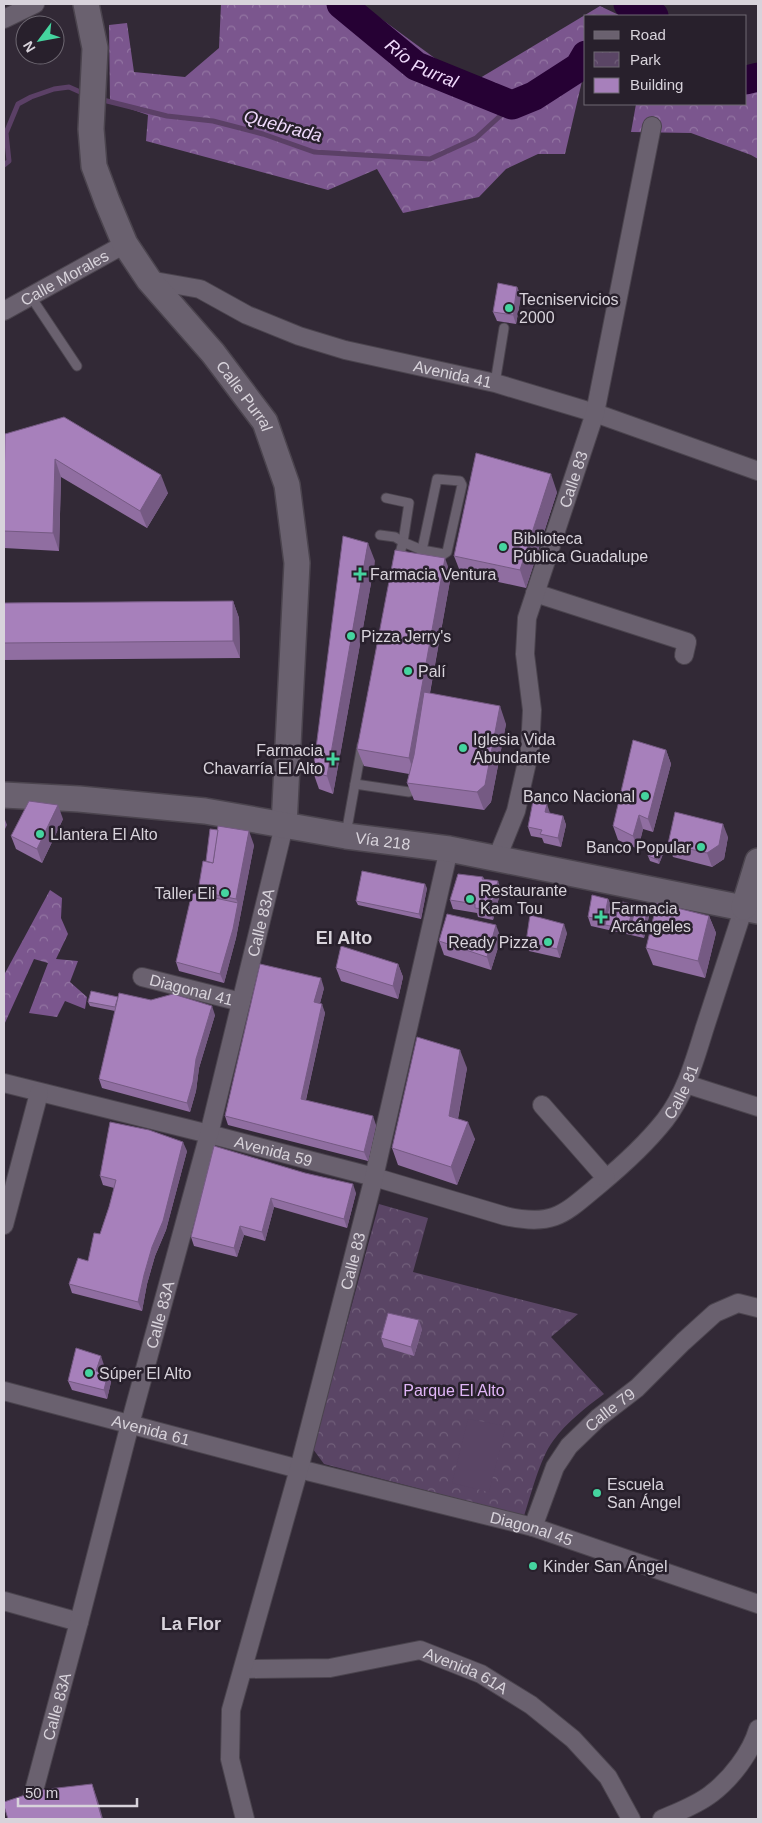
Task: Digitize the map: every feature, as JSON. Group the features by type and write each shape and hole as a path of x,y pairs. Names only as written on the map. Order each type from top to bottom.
{"street":[{"path":"4,19 35,4"},
{"name":"Calle Purral","path":"86,4 95,48 91,129 94,166 125,244 149,280 213,353 265,422 287,485 297,563 284,826"},
{"name":"Calle 83","path":"497,858 516,812 530,749 532,710 525,654 527,618 595,413 652,126"},
{"name":"Calle Morales","path":"4,311 125,244"},
{"name":"Avenida 41","path":"149,280 200,289 247,315 299,336 345,350 495,383 595,413 758,471"},
{"path":"535,593 687,642 684,655"},
{"name":"Vía 218","path":"4,795 79,799 205,811 346,836 449,849 751,909"},
{"name":"Calle 83A","path":"31,1802 130,1424 209,1134 284,826"},
{"name":"Calle 83","path":"244,1669 299,1470 374,1177 449,849"},
{"path":"751,909 758,861"},
{"name":"Calle 81","path":"541,1221 556,1218 570,1210 638,1150 666,1120 686,1084 751,909"},
{"name":"Diagonal 41","path":"142,977 241,1002"},
{"name":"Avenida 59","path":"4,1083 374,1177 505,1216 541,1221"},
{"path":"686,1084 758,1107"},
{"path":"4,1225 39,1093"},
{"path":"542,1105 606,1178"},
{"name":"Calle 79","path":"533,1527 556,1467 568,1446 598,1418 637,1388 715,1313 738,1303 758,1308"},
{"name":"Avenida 61","path":"4,1391 299,1470"},
{"name":"Diagonal 45","path":"299,1470 533,1527 758,1604"},
{"path":"4,1601 79,1622"},
{"name":"Avenida 61A","path":"244,1669 330,1668 420,1650 481,1674 531,1705 573,1739 608,1777 631,1819"},
{"path":"244,1669 231,1710 230,1759 245,1819"},
{"path":"662,1819 711,1794 738,1768 756,1736 758,1728"}],"lane":[{"path":"31,296 77,366"},
{"path":"495,383 504,328"},
{"path":"380,535 395,537 422,550 446,554 462,484 460,481 437,479 422,550"},
{"path":"386,498 409,503 403,542 395,571"},
{"path":"346,836 364,736"},
{"path":"355,784 409,792"}],"green space":[{"path":"221,4 361,4 470,84 584,16 584,73 565,154 538,154 506,169 479,197 403,213 377,169 328,190 146,141 148,115 110,102 109,25 127,23 134,72 185,77 219,48"},
{"path":"600,6 619,15 585,15"},
{"path":"758,69 758,159 691,133 631,132 636,105 747,105 747,71"},
{"path":"50,890 62,898 61,918 68,934 56,959 78,961 70,982 87,997 85,1009 65,1001 57,1017 29,1013 48,963 34,959 4,1025 4,975"},
{"name":"Parque El Alto","path":"379,1204 428,1218 413,1272 578,1314 551,1337 604,1394 570,1421 548,1448 524,1516 324,1464 313,1449"},
{"path":"468,1419 506,1426 489,1492 452,1483"}],"building":[{"path":"498,283 517,287 513,315 493,312"},
{"path":"64,417 161,475 140,511 55,459 53,533 4,531 5,434"},
{"name":"Biblioteca Pública Guadalupe","path":"476,453 551,474 520,570 454,556"},
{"path":"343,536 368,543 327,776 313,772"},
{"name":"Palí","path":"395,550 445,558 409,758 357,749"},
{"path":"233,601 233,641 4,643 4,603"},
{"name":"Iglesia Vida Abundante","path":"424,692 500,706 485,785 477,792 407,783 414,755"},
{"name":"Banco Nacional","path":"633,740 666,750 648,819 639,815 633,836 613,826"},
{"path":"29,801 58,805 37,849 11,836"},
{"path":"533,801 547,804 545,812 563,816 558,838 540,834 542,830 528,827"},
{"path":"675,812 723,824 719,845 707,853 668,844"},
{"path":"218,826 249,831 236,899 198,891 203,861 213,863"},
{"path":"210,829 218,830 213,863 206,861"},
{"path":"652,844 663,845 658,860 648,856"},
{"path":"362,871 425,884 419,914 356,901"},
{"path":"458,874 498,881 490,910 475,908 475,904 450,900"},
{"path":"192,893 238,903 233,929 220,974 176,962"},
{"path":"592,895 608,899 604,920 588,917"},
{"path":"619,901 634,905 628,926 615,923"},
{"path":"610,903 618,905 616,927 605,925"},
{"path":"657,903 709,916 698,961 646,948"},
{"path":"635,909 647,912 642,934 630,931"},
{"path":"447,914 496,925 487,957 439,941"},
{"path":"530,915 564,924 557,949 526,942"},
{"path":"341,946 398,964 393,986 336,968"},
{"path":"260,964 321,978 314,1002 322,1004 301,1099 373,1116 364,1152 225,1116"},
{"path":"91,991 118,997 115,1007 88,1002"},
{"path":"119,993 151,1000 173,994 212,1006 196,1059 193,1082 187,1103 99,1079"},
{"path":"417,1037 460,1050 449,1116 468,1122 451,1167 392,1148"},
{"path":"110,1122 149,1130 183,1142 163,1221 152,1247 138,1302 69,1284 78,1258 88,1261 94,1233 100,1234 116,1180 100,1176"},
{"path":"214,1146 305,1173 353,1184 344,1219 271,1198 262,1232 240,1226 234,1248 191,1237"},
{"path":"388,1313 419,1320 411,1347 381,1338"},
{"name":"Súper El Alto","path":"76,1348 101,1356 96,1371 108,1373 104,1390 68,1381"},
{"path":"92,1784 102,1819 8,1819 4,1802 40,1790"}],"waterway":[{"name":"Río Purral","path":"341,4 416,66 512,105 534,96 579,67 584,58"},
{"path":"628,4 652,15"},
{"path":"747,80 758,77"},
{"path":"4,165 9,161 6,133 18,104 54,89 69,87 87,95"},
{"name":"Quebrada","path":"99,99 167,116 213,121 263,134 314,152 430,159 476,138 512,105"}],"place":[{"name":"Tecniservicios 2000","path":"509,308"},
{"name":"Biblioteca Pública Guadalupe","path":"503,547"},
{"name":"Farmacia Ventura","path":"360,574"},
{"name":"Pizza Jerry's","path":"351,636"},
{"name":"Palí","path":"408,671"},
{"name":"Iglesia Vida Abundante","path":"463,748"},
{"name":"Farmacia Chavarría El Alto","path":"333,759"},
{"name":"Banco Nacional","path":"645,796"},
{"name":"Llantera El Alto","path":"40,834"},
{"name":"Banco Popular","path":"701,847"},
{"name":"Taller Eli","path":"225,893"},
{"name":"Restaurante Kam Tou","path":"470,899"},
{"name":"Farmacia Arcángeles","path":"601,917"},
{"name":"Ready Pizza","path":"548,942"},
{"name":"Súper El Alto","path":"89,1373"},
{"name":"Escuela San Ángel","path":"597,1493"},
{"name":"Kinder San Ángel","path":"533,1566"}],"district":[{"name":"El Alto","path":"344,938"},
{"name":"La Flor","path":"191,1624"}]}
